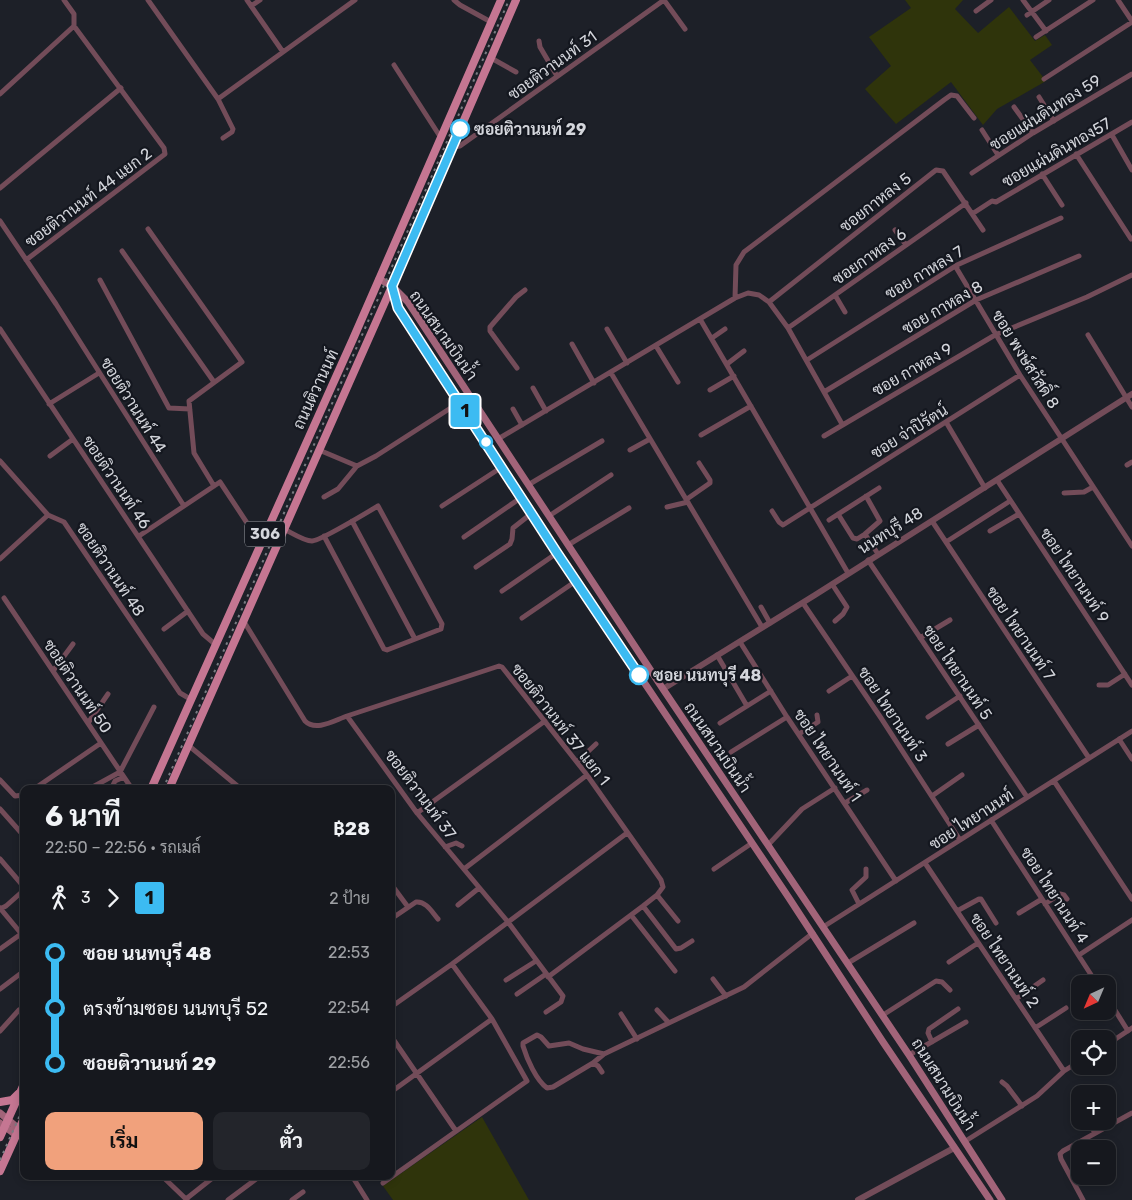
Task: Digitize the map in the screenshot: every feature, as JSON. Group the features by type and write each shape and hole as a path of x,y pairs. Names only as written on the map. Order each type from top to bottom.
{"main road":[{"name":"ถนนติวานนท์","path":"153,785 225,627 501,0"},
{"name":"ถนนติวานนท์","path":"170,785 392,286 516,0"},
{"name":"ถนนสนามบินน้ำ","path":"379,279 392,286 408,302 662,689 902,1043 1002,1200"},
{"name":"ถนนสนามบินน้ำ","path":"392,286 398,308 557,553 990,1200"},
{"path":"225,627 238,633"},
{"path":"653,695 662,689"},
{"path":"813,933 822,927"},
{"path":"883,1042 896,1034"},
{"path":"889,1051 902,1043"},
{"path":"0,1102 12,1100 20,1090"},
{"path":"0,1137 2,1120 20,1091"},
{"path":"2,1120 18,1132"},
{"path":"0,1171 20,1127"}],"street":[{"path":"0,188 121,88 74,26 74,14 64,0"},
{"path":"148,0 218,99 233,129 232,132 223,138"},
{"path":"247,0 283,52"},
{"path":"251,6 260,0"},
{"path":"343,0 347,6"},
{"path":"218,99 355,0"},
{"path":"454,0 491,22"},
{"path":"664,0 686,29"},
{"name":"ซอยติวานนท์ 31","path":"453,147 460,146 664,0"},
{"path":"976,11 991,0"},
{"path":"1023,0 1029,13 1046,31"},
{"path":"1029,13 1050,0"},
{"path":"1036,37 1094,0"},
{"path":"1044,79 1132,22 1118,0"},
{"path":"0,94 74,26"},
{"path":"539,41 540,47 557,76"},
{"path":"491,58 516,72"},
{"path":"394,65 441,138"},
{"name":"ซอยแผ่นดินทอง 59","path":"972,173 1033,133 1132,74"},
{"name":"ซอยติวานนท์ 44 แยก 2","path":"26,260 165,154 164,148 121,88"},
{"path":"735,298 736,265 744,252 944,100 951,95 957,96 974,118"},
{"path":"1039,98 1054,121"},
{"path":"1014,107 1033,133"},
{"name":"ซอยแผ่นดินทอง57","path":"972,214 992,201 996,202 1132,122"},
{"path":"982,130 998,155"},
{"path":"1112,135 1132,170"},
{"path":"1076,154 1131,239"},
{"name":"ซอยกาหลง 5","path":"768,302 936,170 943,171 983,230"},
{"path":"1042,174 1062,205"},
{"name":"ซอยกาหลง 6","path":"788,328 966,203"},
{"name":"ซอย กาหลง 7","path":"806,360 957,265 1061,218"},
{"name":"ซอยติวานนท์ 44","path":"0,221 184,506"},
{"path":"148,229 242,362 189,401 194,453 214,486"},
{"path":"895,230 906,245"},
{"path":"122,250 214,382"},
{"name":"ซอย กาหลง 8","path":"824,392 976,300 1079,256"},
{"name":"ซอย พงษ์สวัสดิ์ 8","path":"957,265 957,269 995,335 1132,546"},
{"name":"ซอย กาหลง 9","path":"824,436 995,335 1087,297 1132,275"},
{"path":"100,280 169,408 190,409"},
{"path":"517,368 490,331 490,327 524,290"},
{"path":"498,439 735,298 748,293 759,295 768,302 788,328 842,424"},
{"path":"835,295 845,312"},
{"path":"700,319 848,573"},
{"name":"ซอยติวานนท์ 46","path":"0,329 206,638 216,645"},
{"path":"607,329 627,363"},
{"path":"712,338 725,329"},
{"path":"1088,335 1129,396 1132,407"},
{"path":"572,344 594,383"},
{"path":"656,346 678,382"},
{"path":"727,364 744,352"},
{"path":"49,404 99,373"},
{"path":"611,373 762,627"},
{"name":"ซอย จ่าปิรัตน์","path":"772,511 783,525 1020,375"},
{"path":"710,390 734,376"},
{"path":"533,388 546,411"},
{"name":"นนทบุรี 48","path":"662,689 803,603 1129,396"},
{"path":"324,497 338,489 357,466 376,456 460,402"},
{"path":"701,436 751,406"},
{"path":"513,409 522,425"},
{"path":"946,422 985,488"},
{"path":"50,456 73,439"},
{"path":"630,450 650,439"},
{"path":"528,485 602,441"},
{"path":"319,450 357,466"},
{"name":"ซอยติวานนท์ 48","path":"1,463 48,515 64,522 180,694 192,700"},
{"path":"666,506 687,501 710,483 699,463"},
{"path":"442,506 502,467"},
{"path":"548,516 612,475"},
{"name":"ซอย ไทยานนท์ 9","path":"997,480 1132,685"},
{"path":"139,536 220,482 255,535 263,539"},
{"path":"1064,493 1084,492 1093,487"},
{"path":"829,520 880,488"},
{"path":"838,514 855,539 865,534 880,521 866,496"},
{"path":"464,537 522,497"},
{"path":"946,542 1010,501"},
{"path":"284,529 311,541 317,540 324,536 352,521 378,506 442,624 441,629 387,650 384,649 324,536"},
{"path":"568,545 628,508"},
{"path":"476,567 510,544 513,528 532,514"},
{"path":"990,531 1019,514"},
{"path":"0,559 48,515"},
{"path":"352,521 415,639"},
{"name":"ซอย ไทยานนท์ 7","path":"932,521 1089,758"},
{"path":"865,534 878,554"},
{"path":"502,591 557,553"},
{"name":"ซอย ไทยานนท์ 5","path":"868,560 1027,798"},
{"path":"522,618 576,581"},
{"path":"832,584 847,607 843,614 835,621"},
{"name":"ซอยติวานนท์ 50","path":"4,598 129,785"},
{"name":"ซอย ไทยานนท์ 3","path":"803,603 960,840"},
{"path":"761,607 770,623"},
{"path":"164,629 188,611"},
{"path":"243,620 310,725 317,726 347,716"},
{"path":"920,638 950,620"},
{"name":"ซอย ไทยานนท์ 1","path":"740,642 787,718 896,881"},
{"path":"53,671 73,644"},
{"path":"717,656 747,706"},
{"name":"ซอยติวานนท์ 37 แยก 1","path":"347,716 499,666 502,667 587,775 661,880 663,887 658,894"},
{"path":"1099,684 1108,685 1125,674"},
{"path":"829,691 852,676"},
{"path":"720,723 771,691"},
{"path":"88,723 108,694"},
{"path":"928,717 960,696"},
{"path":"96,785 120,772 154,706"},
{"path":"799,734 818,722 817,715"},
{"name":"ซอยติวานนท์ 37","path":"347,716 417,813 508,922 563,996 561,1002 546,1012"},
{"path":"731,752 787,718"},
{"path":"417,813 545,721"},
{"path":"948,744 979,725"},
{"name":"ซอย ไทยานนท์","path":"822,927 1132,731"},
{"path":"1119,739 1132,759"},
{"path":"40,785 101,743"},
{"path":"577,762 596,744"},
{"path":"188,745 236,785"},
{"path":"464,869 587,775"},
{"path":"932,796 962,776"},
{"path":"113,785 115,781 124,777"},
{"path":"0,780 11,792 20,796"},
{"path":"1054,781 1129,890 1132,900"},
{"path":"768,845 802,809 835,788"},
{"path":"845,803 867,790"},
{"path":"0,809 20,832"},
{"name":"ซอย ไทยานนท์ 4","path":"991,820 1092,975"},
{"path":"395,1004 452,964 627,833"},
{"path":"445,847 456,843 462,846"},
{"path":"714,869 752,843"},
{"path":"0,860 20,884"},
{"name":"ซอย ไทยานนท์ 2","path":"925,863 1064,1072"},
{"path":"859,904 852,890 866,877 866,869"},
{"path":"458,905 479,888"},
{"path":"395,890 408,908"},
{"path":"20,893 6,906 0,908 20,933"},
{"path":"517,994 547,975 658,894 678,921"},
{"path":"1019,914 1060,894 1067,898"},
{"path":"958,912 979,899 996,923"},
{"path":"395,916 416,902 420,902 426,904 438,919"},
{"path":"643,906 676,949 692,941"},
{"path":"631,915 675,971"},
{"path":"1079,955 1132,920"},
{"path":"848,963 914,923"},
{"path":"604,1054 583,1049 569,1043 549,1046 537,1035 523,1043 522,1046 543,1085 548,1088 553,1087 604,1054 754,981 813,933"},
{"path":"0,949 20,936"},
{"path":"950,962 978,943"},
{"path":"506,980 536,961"},
{"path":"395,1174 528,1080 492,1019 452,964"},
{"path":"0,990 20,974"},
{"path":"713,979 726,996"},
{"path":"1016,999 1043,980"},
{"path":"883,1015 936,981 942,982 950,990"},
{"path":"932,1042 928,1033 929,1029 958,1008"},
{"path":"1035,1028 1066,1008"},
{"path":"0,1031 19,1010"},
{"path":"657,1010 669,1023"},
{"path":"1116,1010 1130,1030 1116,1039"},
{"path":"621,1014 637,1039"},
{"path":"395,1089 492,1019"},
{"path":"909,1055 966,1022"},
{"path":"395,1042 456,1131"},
{"path":"592,1063 598,1066 602,1072"},
{"path":"964,1142 1045,1090 1071,1067"},
{"path":"1002,1082 1022,1106"},
{"path":"1083,1200 1060,1154 1132,1113"},
{"path":"858,1200 954,1148"},
{"path":"166,1180 187,1200 210,1180"},
{"path":"228,1200 255,1180"},
{"path":"355,1180 366,1198 360,1200"},
{"path":"383,1183 387,1180"},
{"path":"292,1200 303,1192"}],"green space":[{"path":"905,0 963,0 955,9 978,33 1009,7 1035,41 1045,35 1052,45 1030,60 1046,81 997,109 983,125 951,82 896,124 865,89 891,66 869,37 911,8"},
{"path":"482,1117 529,1200 393,1200 383,1186 392,1180 395,1180 395,1178"}],"railway":[{"path":"165,785 509,0"},
{"path":"0,1160 20,1115"}],"bus line":[{"name":"1","path":"460,129 392,286 398,308 557,553 639,675"}],"place":[{"name":"ซอยติวานนท์ 29","path":"460,129"},
{"name":"ซอย นนทบุรี 48","path":"639,675"}]}
